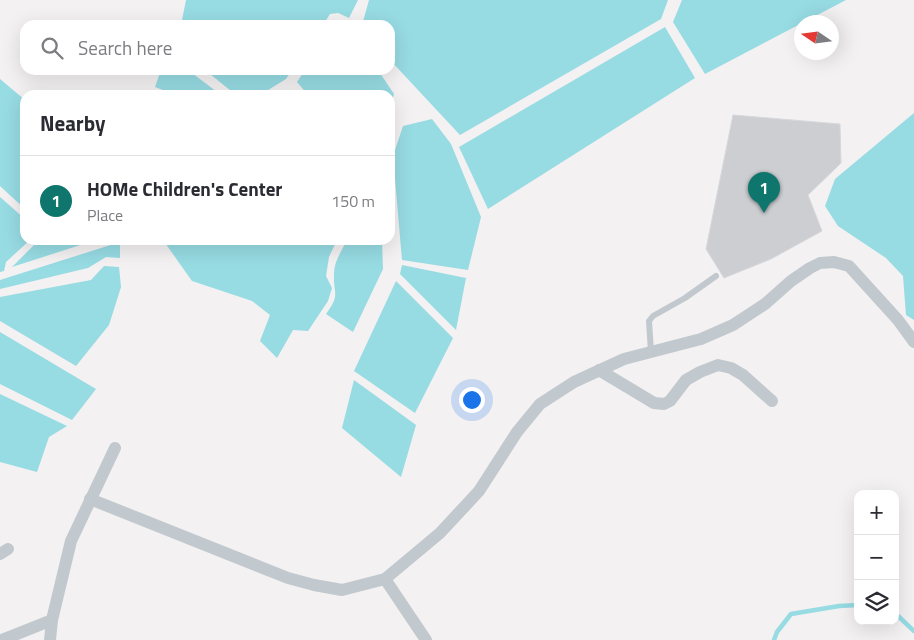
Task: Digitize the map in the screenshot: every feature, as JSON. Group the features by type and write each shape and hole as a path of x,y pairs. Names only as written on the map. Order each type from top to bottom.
{"street":[{"path":"90,499 288,578 342,590 385,580 440,533 479,491 517,432 540,404 574,382 624,359 701,339 733,325 765,304 791,281 820,263 834,262 849,266 898,320 914,342"},
{"path":"600,370 654,403 664,404 670,401 686,380 718,365 731,368 743,375 772,401"},
{"path":"50,640 52,620 71,540 115,448"},
{"path":"385,580 426,640"},
{"path":"1,639 52,620"}],"lane":[{"path":"652,352 649,321 653,316 685,298 716,276"}],"water":[{"path":"186,0 358,0 349,18 338,13 330,14 326,20 182,20"},
{"path":"369,0 668,0 661,19 460,135 395,65 395,20 363,20"},
{"path":"682,0 846,0 817,15 794,15 794,27 705,74 673,22"},
{"path":"665,27 695,78 488,209 459,147"},
{"path":"159,75 195,75 214,90 163,90 155,87"},
{"path":"211,75 289,75 286,79 268,90 230,90"},
{"path":"302,75 381,75 391,90 304,90 297,82"},
{"path":"0,79 20,96 20,204 0,186"},
{"path":"914,113 914,320 906,315 903,276 886,258 838,226 825,206 835,179"},
{"path":"432,119 451,144 481,217 468,270 402,260 395,179 395,150 403,126"},
{"path":"0,197 20,215 20,245 25,245 6,262 4,271 0,272"},
{"path":"34,245 80,245 12,267"},
{"path":"111,245 120,245 120,258 106,257 88,268 0,289 0,280"},
{"path":"167,245 335,245 329,257 326,276 332,288 328,301 308,331 293,330 277,358 260,341 270,315 252,301 192,281"},
{"path":"344,245 382,245 383,269 353,332 326,314 335,298 334,273"},
{"path":"402,265 466,278 456,330 400,274"},
{"path":"104,266 119,267 121,287 109,325 76,366 0,321 0,297 91,280"},
{"path":"396,281 453,338 415,413 354,371"},
{"path":"0,332 96,389 72,420 0,384"},
{"path":"354,380 416,425 401,477 342,428"},
{"path":"0,394 67,426 49,437 37,472 0,462"}],"building":[{"path":"733,115 840,124 841,163 808,195 822,231 771,259 724,278 706,249"}],"waterway":[{"path":"774,640 777,632 791,614 854,605"},
{"path":"899,617 914,631"}],"place":[{"name":"HOMe Children's Center","path":"764,213"}]}
